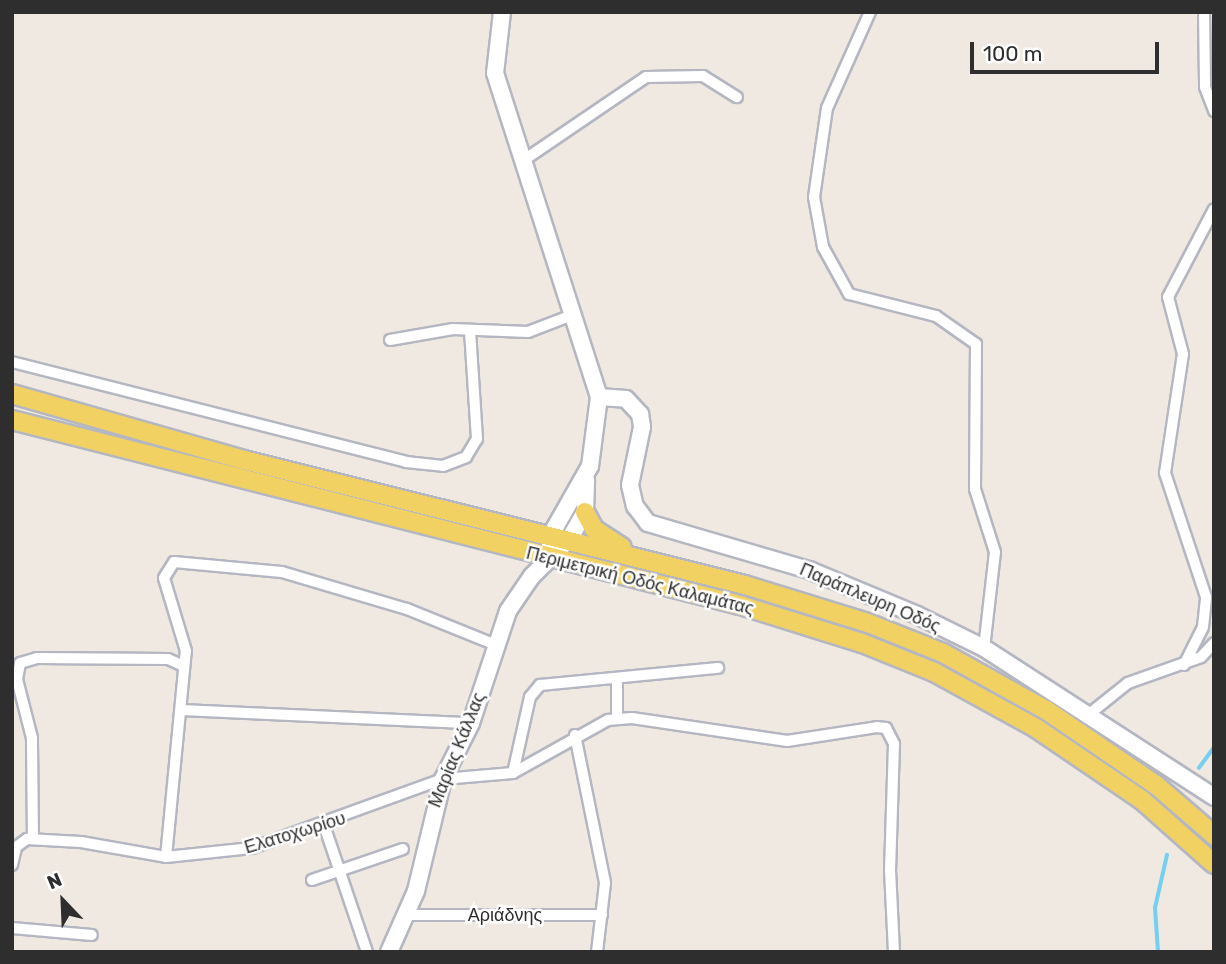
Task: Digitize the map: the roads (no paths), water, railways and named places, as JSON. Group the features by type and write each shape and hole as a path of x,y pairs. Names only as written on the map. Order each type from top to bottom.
{"main road":[{"name":"Περιμετρική Οδός Καλαμάτας","path":"12,394 232,456 552,533 832,610 943,653 1095,740 1214,835"},
{"name":"Περιμετρική Οδός Καλαμάτας","path":"12,420 784,618 934,672 1083,757 1214,864"},
{"path":"585,512 606,538 657,562"}],"street":[{"path":"502,12 495,73 521,162 599,397 586,478 585,512"},
{"path":"870,12 827,108 814,197 818,222 823,247 849,293 936,316 976,344 975,489 995,552 984,648"},
{"path":"1205,12 1205,87 1214,111"},
{"path":"521,162 646,77 703,76 737,97"},
{"path":"1184,665 1203,627 1206,597 1165,473 1183,354 1168,297 1214,209"},
{"path":"390,340 470,330 528,332 572,315"},
{"path":"12,362 406,462 443,466 466,457 477,439 470,330"},
{"name":"Παράπλευρη Οδός","path":"599,397 626,399 640,414 631,493 648,523 809,570 984,648 1214,797"},
{"path":"548,559 552,533 586,478"},
{"name":"Μαρίας Κάλλας","path":"389,952 407,915 443,779 471,723 496,645 517,595 570,538 585,512"},
{"path":"166,857 186,651 164,578 174,562 282,572 407,609 496,645"},
{"path":"1088,715 1128,683 1184,665 1214,643"},
{"path":"33,839 32,738 17,679 20,663 37,658 168,659 184,666"},
{"path":"513,773 534,690 547,683 718,668"},
{"path":"617,677 617,718"},
{"path":"181,710 471,723"},
{"path":"513,773 575,735 617,718 788,741 886,728 894,744 896,772 890,870 894,952"},
{"path":"575,735 605,883 597,952"},
{"name":"Ελατοχωρίου","path":"13,858 18,844 33,839 166,857 253,848 324,825 443,779 513,773"},
{"path":"324,825 367,952"},
{"path":"312,880 403,849"},
{"path":"12,865 13,858"},
{"name":"Αριάδνης","path":"407,915 603,915"},
{"path":"12,928 92,935"}],"waterway":[{"path":"1199,768 1214,747"},
{"path":"1158,952 1155,908 1167,855"}]}
